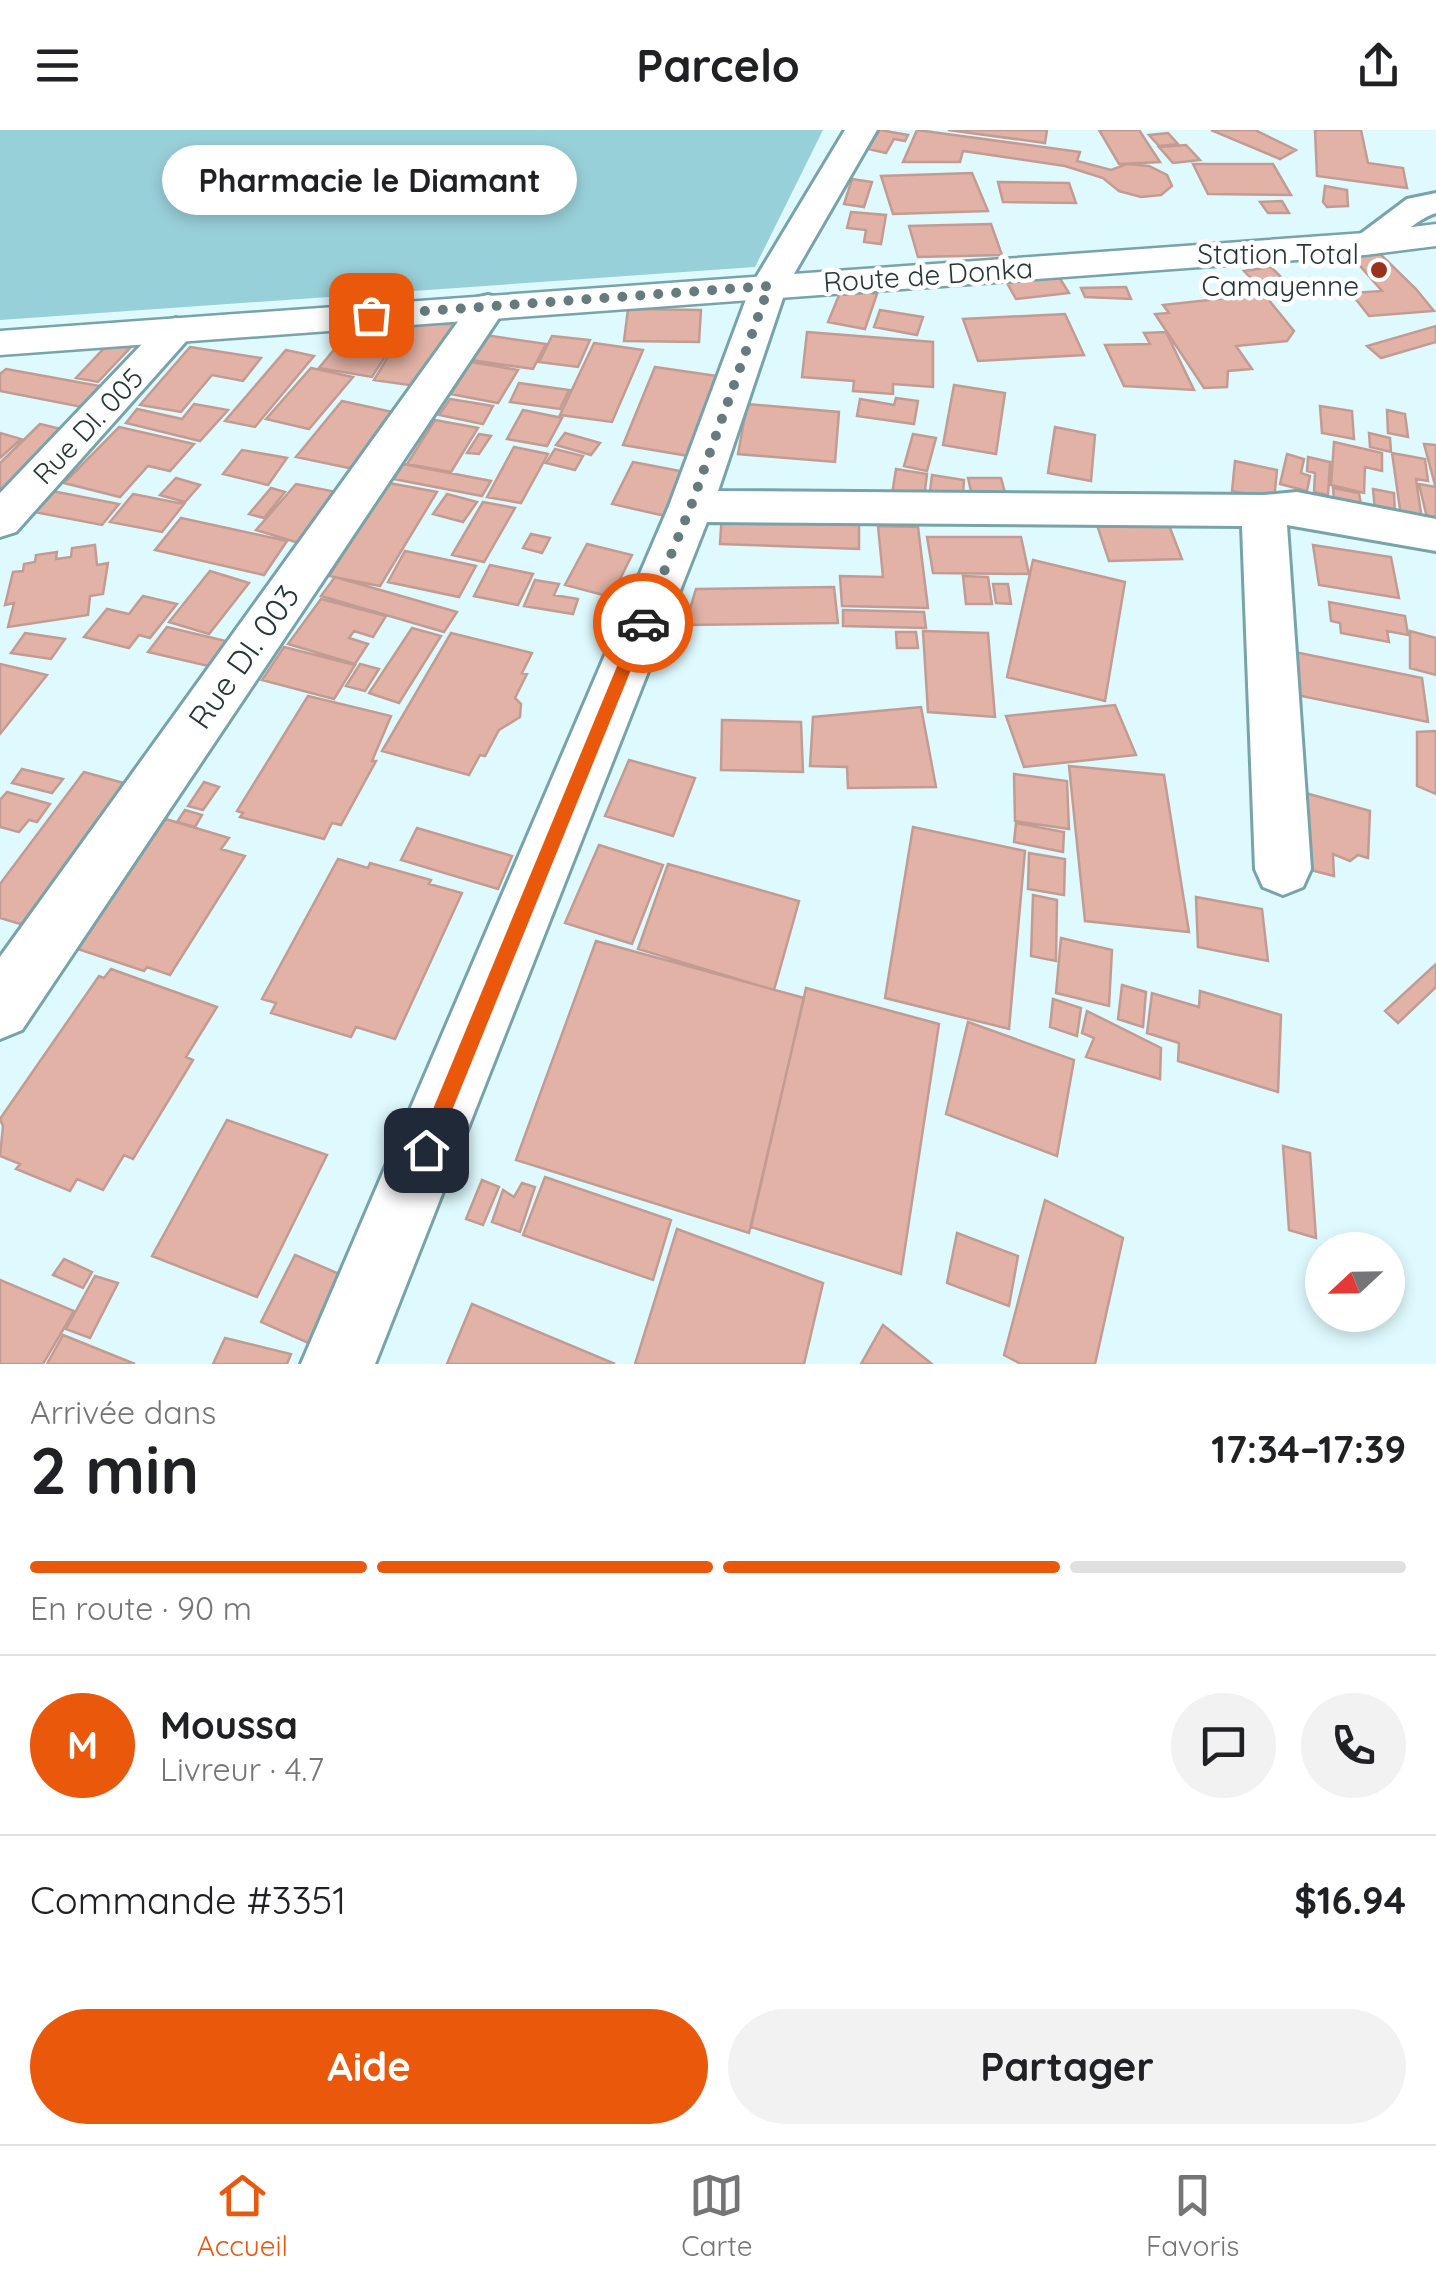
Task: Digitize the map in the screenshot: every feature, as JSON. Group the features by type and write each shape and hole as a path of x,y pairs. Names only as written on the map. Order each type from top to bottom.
{"main road":[{"name":"Route de Donka","path":"0,344 1365,244 1436,235"}],"street":[{"path":"338,1364 691,506 769,286 861,130"},
{"path":"1365,244 1419,206 1436,203"},
{"name":"Rue DI. 003","path":"0,1009 488,306"},
{"name":"Rue DI. 005","path":"0,521 176,330"},
{"path":"691,506 1264,511 1298,508 1436,535"},
{"path":"1264,511 1282,869"}],"shaded area":[{"path":"0,130 823,130 755,267 0,320"}],"building":[{"path":"879,130 908,135 905,141 894,139 886,153 868,149"},
{"path":"917,130 1080,152 1077,161 1111,170 1127,164 1149,166 1167,175 1172,186 1161,195 1141,197 1119,191 1103,178 1065,166 963,151 960,162 903,162"},
{"path":"948,130 1047,130 1045,143"},
{"path":"1099,130 1139,130 1160,162 1119,164"},
{"path":"1211,130 1255,130 1296,150 1280,159"},
{"path":"1315,130 1361,130 1368,163 1403,168 1407,188 1317,176"},
{"path":"1168,133 1178,144 1159,146 1149,135"},
{"path":"1186,145 1200,160 1173,163 1159,147"},
{"path":"1193,164 1273,164 1291,195 1208,194"},
{"path":"972,173 988,211 893,214 881,176"},
{"path":"852,179 872,182 864,207 844,204"},
{"path":"998,182 1069,183 1076,203 1003,202"},
{"path":"1325,186 1347,190 1348,206 1327,207 1323,202"},
{"path":"1282,201 1289,213 1268,213 1260,202"},
{"path":"851,212 886,215 881,244 864,242 866,230 847,228"},
{"path":"991,224 1002,255 918,257 909,226"},
{"name":"Station Total Camayenne","path":"1374,248 1434,311 1369,316 1351,293 1382,291 1346,250"},
{"path":"1271,267 1291,287 1263,291 1244,271"},
{"path":"1059,277 1069,293 1016,299 1007,283"},
{"path":"1126,287 1131,299 1085,297 1081,288"},
{"path":"842,288 877,294 865,329 828,322"},
{"path":"1264,294 1294,331 1287,341 1236,346 1252,369 1228,371 1227,387 1204,388 1155,314 1169,313 1163,305"},
{"path":"628,309 701,310 699,342 624,341"},
{"path":"880,310 923,317 917,335 874,327"},
{"path":"1065,314 1084,355 978,361 963,319"},
{"path":"355,324 387,326 383,336 397,338 372,377 319,368"},
{"path":"408,324 454,324 416,386 374,380"},
{"path":"1436,326 1436,342 1381,358 1367,346"},
{"path":"807,332 933,342 933,387 893,384 893,394 853,391 854,381 802,377"},
{"path":"1166,332 1194,390 1124,386 1105,345 1150,344 1144,333"},
{"path":"485,335 546,344 533,369 471,360"},
{"path":"552,336 590,340 578,367 539,362"},
{"path":"594,343 643,350 612,422 560,415"},
{"path":"108,344 130,348 98,382 76,378"},
{"path":"190,347 261,358 243,381 212,375 181,412 140,405"},
{"path":"286,350 314,356 255,427 225,421"},
{"path":"471,362 518,370 498,403 451,394"},
{"path":"655,367 717,376 689,456 623,445"},
{"path":"311,368 353,377 309,429 266,419"},
{"path":"6,369 111,388 92,409 0,391 0,374"},
{"path":"519,383 569,390 560,409 510,402"},
{"path":"954,385 1005,393 996,454 943,445"},
{"path":"896,398 918,401 914,424 857,416 860,399 894,405"},
{"path":"450,399 493,406 483,424 439,415"},
{"path":"342,401 397,413 354,469 296,457"},
{"path":"194,404 228,410 200,441 126,423 137,409 182,419"},
{"path":"747,404 839,412 835,462 738,454"},
{"path":"1320,406 1352,411 1354,439 1322,433"},
{"path":"523,410 562,418 547,446 507,439"},
{"path":"1387,410 1405,414 1408,437 1388,433"},
{"path":"435,420 478,428 451,472 407,464"},
{"path":"40,424 65,430 0,491 0,463"},
{"path":"119,427 194,444 170,471 148,466 120,497 64,483"},
{"path":"1055,427 1095,435 1091,481 1048,473"},
{"path":"0,433 21,439 0,458"},
{"path":"565,433 600,443 591,455 556,445"},
{"path":"1369,433 1390,438 1391,452 1370,447"},
{"path":"479,434 491,436 479,454 467,453"},
{"path":"913,434 936,438 927,471 904,466"},
{"path":"1334,442 1382,453 1382,471 1365,467 1364,493 1331,485"},
{"path":"1424,444 1436,445 1436,486 1435,485"},
{"path":"514,447 548,454 521,503 487,497"},
{"path":"555,449 583,456 575,470 546,463"},
{"path":"242,450 287,458 268,485 223,474"},
{"path":"1392,453 1425,459 1428,481 1416,479 1422,520 1401,516"},
{"path":"1287,454 1304,459 1301,473 1310,476 1307,491 1280,484"},
{"path":"1308,457 1330,462 1328,495 1314,492 1315,473 1307,471"},
{"path":"1235,461 1277,470 1274,500 1232,491"},
{"path":"633,462 690,473 670,517 612,504"},
{"path":"403,464 491,481 482,496 394,479"},
{"path":"896,469 927,474 923,506 891,501"},
{"path":"932,475 964,480 962,505 929,500"},
{"path":"176,478 200,485 185,502 160,495"},
{"path":"968,478 1001,478 1007,500 973,500"},
{"path":"389,483 437,492 380,586 329,576"},
{"path":"296,484 341,493 299,543 256,530"},
{"path":"1419,484 1436,487 1436,524 1428,522"},
{"path":"271,488 285,492 264,518 249,514"},
{"path":"1333,488 1359,493 1361,505 1334,500"},
{"path":"1373,489 1394,493 1395,515 1375,510"},
{"path":"52,491 119,504 102,525 34,512"},
{"path":"133,494 184,504 162,532 110,522"},
{"path":"447,494 477,502 463,522 433,514"},
{"path":"483,502 515,508 484,562 452,555"},
{"path":"722,513 859,518 859,549 720,544"},
{"path":"181,518 287,541 264,575 155,550"},
{"path":"1167,520 1182,559 1109,561 1096,522"},
{"path":"878,526 918,527 928,608 842,606 840,576 883,577"},
{"path":"531,534 550,538 542,553 523,548"},
{"path":"927,537 1021,537 1029,574 933,573"},
{"path":"587,544 632,555 611,597 565,585"},
{"path":"95,545 97,565 108,563 103,594 90,596 88,615 8,627 14,603 5,605 13,572 23,571 24,564 35,562 36,555 57,552 56,559 71,557 72,548"},
{"path":"1313,545 1391,557 1399,598 1319,585"},
{"path":"405,551 476,566 459,597 388,582"},
{"path":"1033,560 1125,582 1105,701 1007,677"},
{"path":"490,565 533,574 518,605 474,596"},
{"path":"210,571 249,583 209,634 169,622"},
{"path":"963,576 988,577 992,604 966,604"},
{"path":"335,577 457,612 444,632 321,596"},
{"path":"535,580 559,584 554,595 578,599 573,614 524,606"},
{"path":"993,584 1008,584 1011,604 996,603"},
{"path":"834,587 838,623 685,625 696,589"},
{"path":"143,596 177,604 150,638 139,635 129,648 84,637 107,609 129,614"},
{"path":"321,599 386,616 373,637 354,631 349,638 368,644 355,664 288,644"},
{"path":"1329,602 1405,616 1408,635 1387,631 1389,642 1341,633 1340,623 1331,621"},
{"path":"843,610 924,612 926,628 843,626"},
{"path":"167,627 230,642 213,667 148,652"},
{"path":"412,628 441,636 399,703 369,693"},
{"path":"923,631 988,633 995,717 928,712"},
{"path":"1410,631 1436,638 1436,675 1410,668"},
{"path":"896,632 916,632 918,648 897,648"},
{"path":"25,633 65,639 51,659 11,653"},
{"path":"451,633 532,653 515,698 521,704 520,717 499,730 469,775 382,751"},
{"path":"284,647 355,665 334,699 262,680"},
{"path":"1280,649 1422,678 1428,722 1282,692"},
{"path":"0,664 47,675 0,734"},
{"path":"360,664 379,669 365,691 346,686"},
{"path":"308,696 391,716 372,761 376,761 341,825 332,823 324,839 240,817 243,813 237,811"},
{"path":"1115,705 1136,755 1024,767 1006,716"},
{"path":"921,707 936,787 848,788 847,767 810,766 813,717"},
{"path":"722,720 801,722 803,772 721,770"},
{"path":"1436,731 1436,794 1417,786 1417,732"},
{"path":"629,760 695,778 673,836 605,816"},
{"path":"1069,766 1164,775 1189,932 1085,921"},
{"path":"22,769 63,779 52,793 12,783"},
{"path":"84,772 138,787 37,929 0,918 0,884"},
{"path":"1014,774 1067,781 1069,829 1015,821"},
{"path":"204,782 219,787 203,810 188,806"},
{"path":"1291,789 1370,811 1368,858 1358,855 1350,861 1333,854 1334,876 1288,864"},
{"path":"7,792 50,804 37,822 29,820 19,832 0,827 0,800"},
{"path":"185,810 202,815 195,827 177,822"},
{"path":"159,817 229,838 221,849 245,856 170,975 147,967 144,971 69,946"},
{"path":"1016,823 1064,832 1063,852 1014,842"},
{"path":"913,827 1025,851 1009,1029 885,998"},
{"path":"417,828 512,856 498,889 401,860"},
{"path":"599,845 663,865 632,944 565,923"},
{"path":"1029,853 1065,859 1064,895 1028,889"},
{"path":"338,859 368,868 370,863 462,893 395,1039 356,1027 351,1037 271,1013 276,1003 262,999"},
{"path":"668,864 799,901 774,990 638,949"},
{"path":"1033,895 1057,900 1056,961 1031,956"},
{"path":"1196,897 1262,909 1268,961 1198,947"},
{"path":"1061,938 1112,950 1109,1006 1056,993"},
{"path":"596,941 804,998 749,1233 516,1160"},
{"path":"1436,964 1436,987 1398,1023 1385,1011"},
{"path":"111,969 217,1007 186,1057 193,1060 133,1159 124,1155 103,1190 77,1179 70,1191 16,1169 20,1164 0,1156 0,1119 99,976 104,978"},
{"path":"1122,985 1146,992 1143,1027 1118,1019"},
{"path":"806,988 939,1024 901,1274 751,1227"},
{"path":"1200,991 1281,1015 1278,1092 1178,1061 1179,1043 1147,1033 1152,993 1199,1007"},
{"path":"1053,999 1081,1008 1077,1036 1050,1027"},
{"path":"1087,1011 1161,1048 1160,1079 1086,1057 1094,1038 1082,1033"},
{"path":"968,1022 1074,1060 1057,1156 946,1114"},
{"path":"227,1120 327,1155 257,1297 152,1256"},
{"path":"1283,1146 1310,1153 1316,1232 1305,1235 1289,1230"},
{"path":"545,1177 671,1220 653,1280 523,1235"},
{"path":"482,1180 499,1187 483,1225 466,1219"},
{"path":"522,1183 535,1187 520,1232 492,1222 503,1190 514,1197"},
{"path":"1045,1200 1123,1238 1095,1364 1021,1364 1004,1355"},
{"path":"677,1229 823,1283 804,1364 635,1364"},
{"path":"957,1233 1018,1256 1009,1306 947,1283"},
{"path":"295,1255 344,1276 311,1344 261,1322"},
{"path":"64,1259 92,1272 83,1288 53,1275"},
{"path":"95,1276 118,1283 90,1338 66,1329"},
{"path":"0,1280 74,1311 43,1364 0,1364"},
{"path":"472,1304 615,1364 447,1364"},
{"path":"883,1325 932,1364 861,1364"},
{"path":"63,1335 135,1364 47,1364"},
{"path":"225,1338 291,1354 287,1364 213,1364"}],"way so far":[{"path":"371,315 769,286 691,506 643,623"}],"place":[{"name":"Station Total Camayenne","path":"1379,270"},
{"name":"Pharmacie le Diamant","path":"371,315"}],"route":[{"path":"426,1150 643,623"}]}
